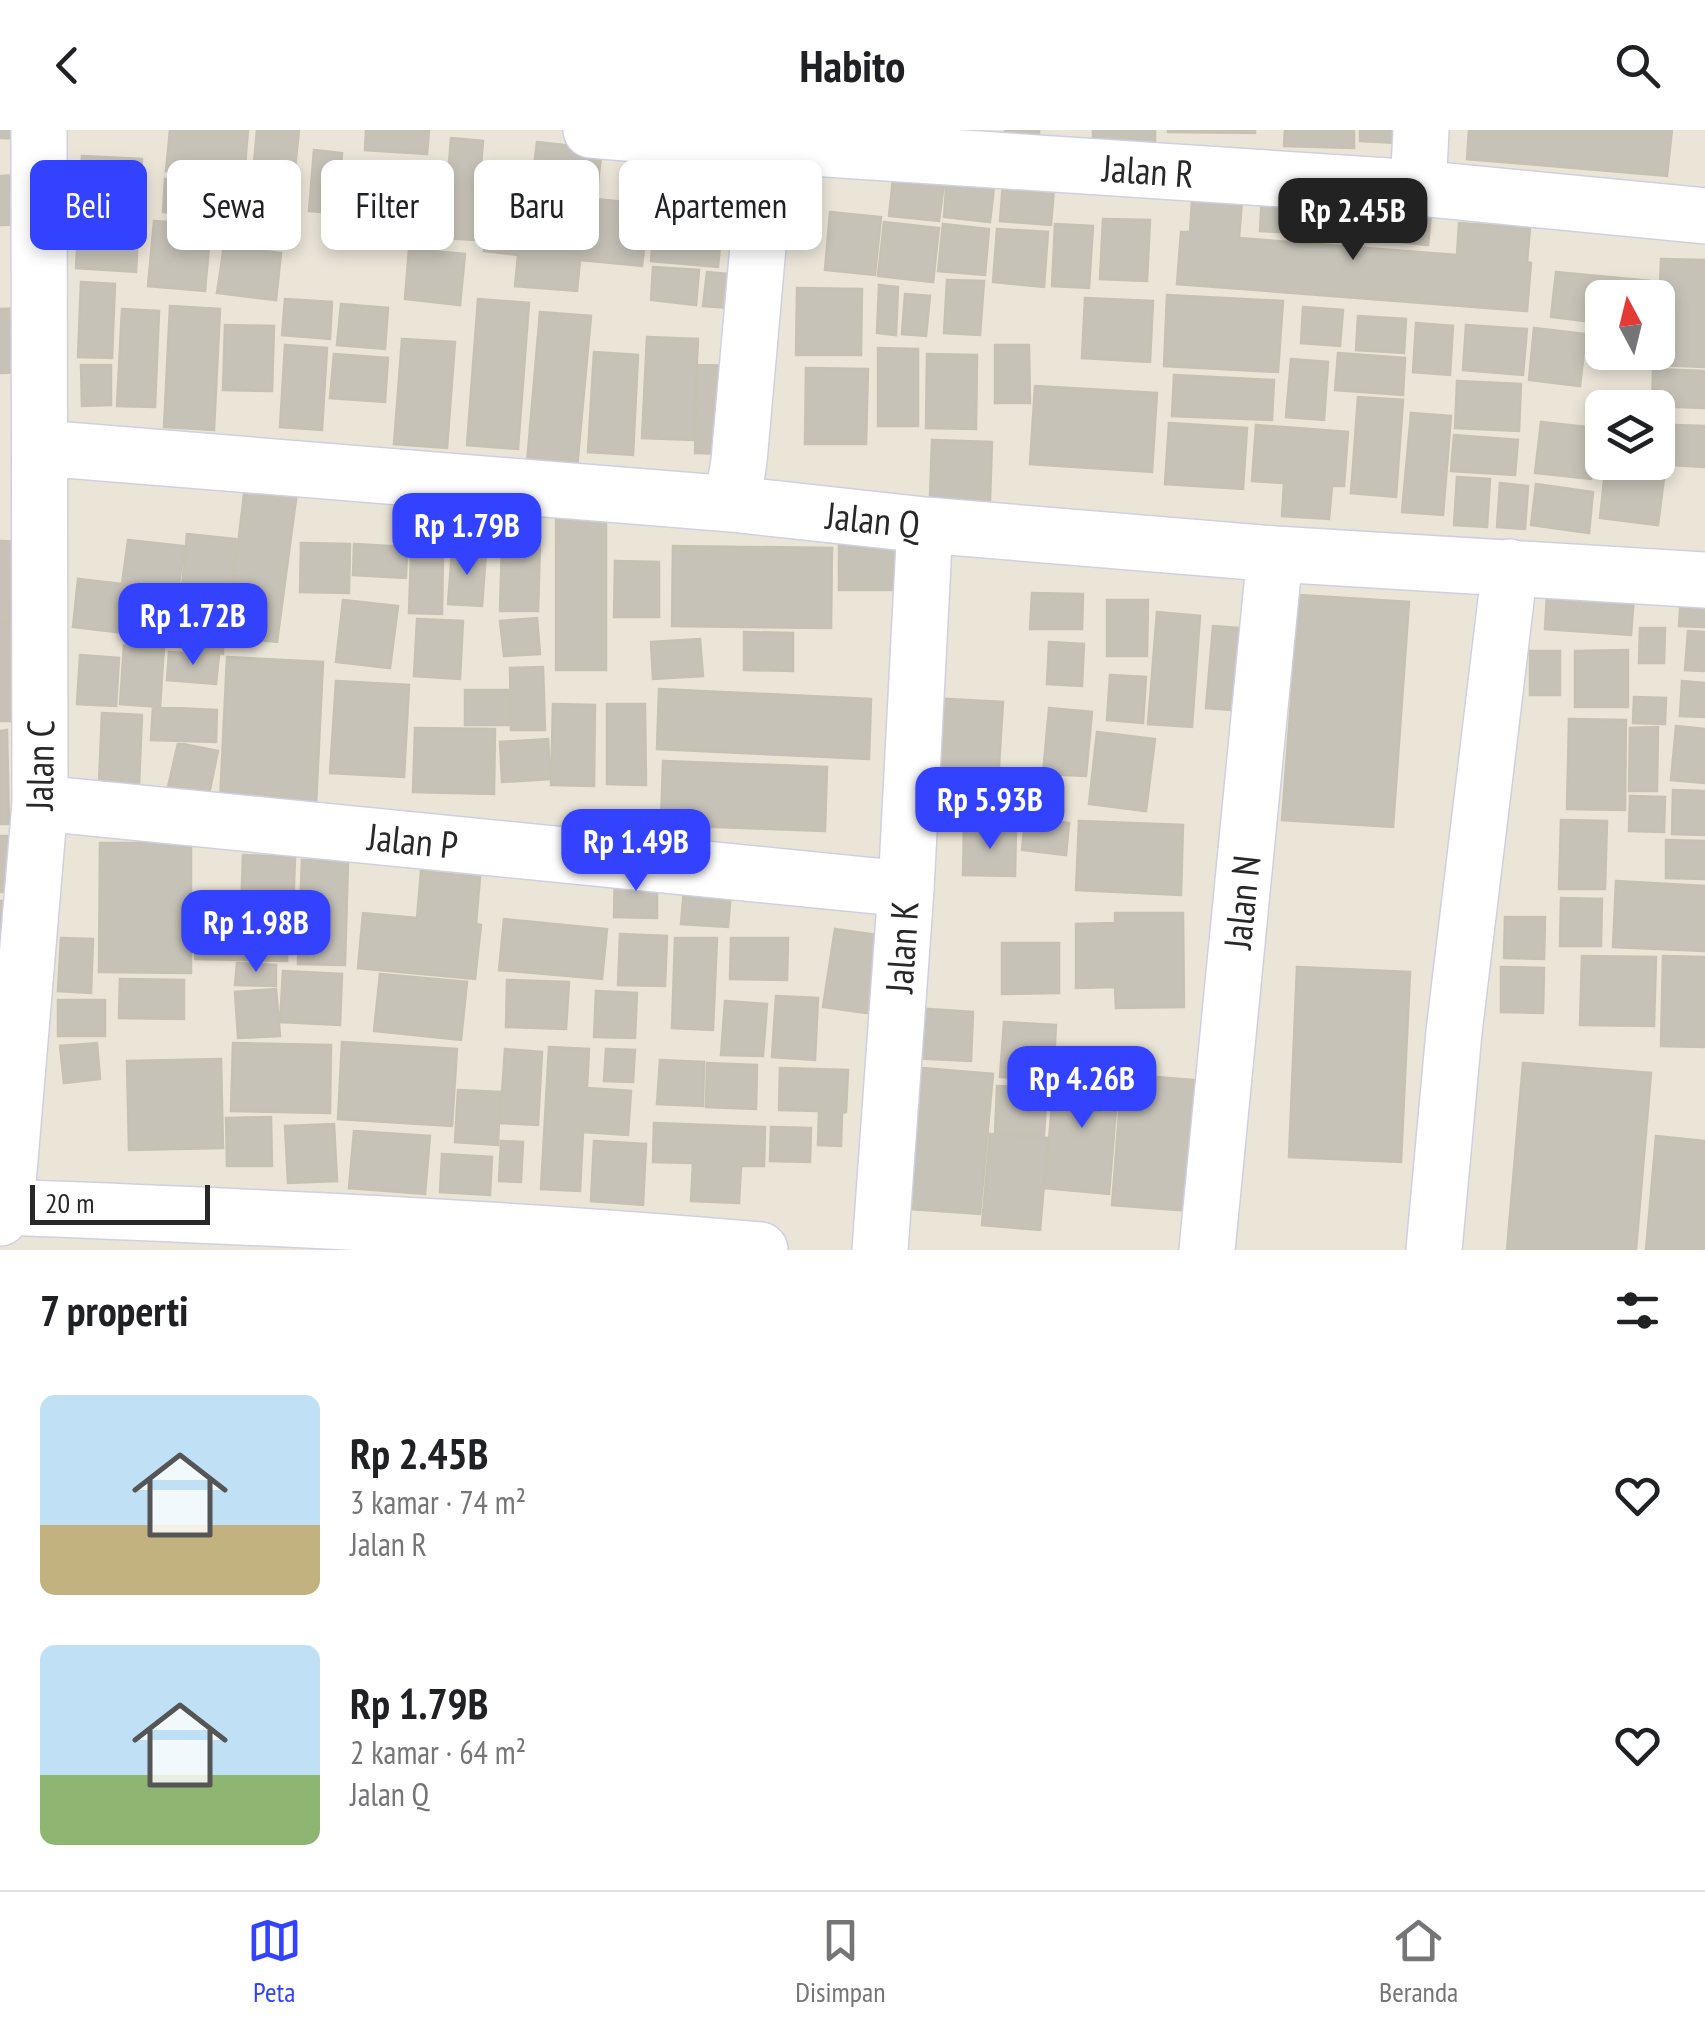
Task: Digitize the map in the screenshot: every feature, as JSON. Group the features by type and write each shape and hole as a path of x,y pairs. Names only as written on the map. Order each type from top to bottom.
{"street":[{"name":"Jalan C","path":"3,1213 40,803 39,130"},
{"name":"Jalan R","path":"590,130 800,141 1418,188 1705,216"},
{"path":"1418,188 1421,130"},
{"path":"732,504 800,141"},
{"name":"Jalan Q","path":"41,448 732,504 925,525 1274,554 1705,580"},
{"name":"Jalan K","path":"880,1250 906,889 925,525"},
{"name":"Jalan N","path":"1207,1250 1274,554"},
{"path":"1434,1250 1454,1032 1510,567"},
{"name":"Jalan P","path":"40,803 906,889"},
{"path":"3,1213 324,1235 760,1250"}],"building":[{"path":"0,130 28,130 28,139 0,138"},
{"path":"170,130 248,130 245,160 167,160"},
{"path":"257,130 299,130 296,160 254,160"},
{"path":"366,130 429,130 427,154 365,150"},
{"path":"1039,130 1039,134 1005,133"},
{"path":"1093,130 1155,130 1155,146 1093,146"},
{"path":"1255,130 1255,133 1168,132"},
{"path":"1285,130 1354,130 1354,148 1284,146"},
{"path":"1360,130 1417,130 1416,144 1360,141"},
{"path":"1469,130 1672,130 1667,176 1467,159"},
{"path":"451,138 483,141 481,160 474,160 474,240 454,239 454,160 449,160"},
{"path":"537,142 602,149 599,174 599,160 535,160"},
{"path":"314,150 342,153 341,160 321,160 321,212 309,211"},
{"path":"82,156 142,159 142,160 82,160"},
{"path":"894,170 945,176 939,221 889,216"},
{"path":"30,174 30,224 0,225 0,176"},
{"path":"947,174 995,178 990,222 944,217"},
{"path":"165,179 167,179 167,212 163,212"},
{"path":"1003,183 1054,188 1051,225 1000,221"},
{"path":"1193,186 1243,189 1239,238 1457,255 1459,223 1530,228 1527,311 1177,284 1181,232 1190,232"},
{"path":"1262,192 1319,195 1317,234 1260,231"},
{"path":"1353,195 1432,203 1428,245 1349,236"},
{"path":"599,199 619,201 619,250 644,250 642,266 580,260 577,291 515,286 518,255 484,251 599,250"},
{"path":"830,212 881,217 875,275 825,270"},
{"path":"1103,219 1150,220 1147,281 1100,279"},
{"path":"154,221 167,222 167,250 209,250 205,291 148,286"},
{"path":"884,222 939,228 933,282 878,276"},
{"path":"943,224 989,229 985,275 938,271"},
{"path":"1055,224 1093,226 1089,288 1052,286"},
{"path":"997,229 1048,232 1044,287 993,282"},
{"path":"77,250 137,250 136,272 76,268"},
{"path":"223,250 281,253 276,300 217,293"},
{"path":"409,250 465,254 460,305 405,299"},
{"path":"652,250 720,250 718,267 651,261"},
{"path":"1661,259 1705,260 1705,367 1675,366 1675,280 1660,280"},
{"path":"653,267 699,270 696,305 651,300"},
{"path":"707,272 749,276 746,309 703,306"},
{"path":"1556,272 1640,280 1585,280 1585,321 1551,317"},
{"path":"947,280 984,281 980,335 944,333"},
{"path":"81,282 115,284 112,358 78,357"},
{"path":"879,285 898,287 896,335 877,333"},
{"path":"797,288 862,289 861,355 796,355"},
{"path":"905,294 930,296 926,336 902,334"},
{"path":"1167,295 1283,301 1278,372 1164,366"},
{"path":"1085,298 1153,301 1150,362 1082,358"},
{"path":"285,299 332,302 330,339 282,335"},
{"path":"478,299 529,303 518,449 467,445"},
{"path":"341,304 388,308 385,349 337,345"},
{"path":"170,306 220,309 214,430 164,427"},
{"path":"1303,307 1343,310 1340,346 1301,343"},
{"path":"38,308 40,372 0,373 0,309"},
{"path":"122,309 159,311 155,407 117,406"},
{"path":"540,312 591,316 577,468 527,463"},
{"path":"1358,316 1406,319 1404,353 1356,350"},
{"path":"1416,323 1453,326 1450,375 1413,372"},
{"path":"225,325 274,326 272,391 223,390"},
{"path":"1466,325 1527,329 1523,375 1463,370"},
{"path":"1534,328 1585,334 1580,386 1529,380"},
{"path":"647,337 698,339 693,440 642,438"},
{"path":"402,339 455,342 447,448 394,444"},
{"path":"285,345 327,348 322,430 280,427"},
{"path":"995,345 1029,345 1030,403 995,403"},
{"path":"878,348 918,349 918,426 878,426"},
{"path":"594,352 638,355 633,455 588,452"},
{"path":"1338,353 1405,358 1403,395 1335,390"},
{"path":"334,354 388,358 385,402 330,398"},
{"path":"927,354 977,355 976,429 926,428"},
{"path":"1291,359 1328,362 1324,420 1286,417"},
{"path":"81,365 111,365 111,405 82,406"},
{"path":"697,365 739,366 737,454 695,453"},
{"path":"806,368 868,369 866,444 805,444"},
{"path":"1653,370 1705,371 1705,408 1675,407 1675,390 1652,390"},
{"path":"1174,375 1274,380 1272,420 1172,416"},
{"path":"1457,381 1521,384 1519,431 1455,428"},
{"path":"1035,386 1157,393 1152,472 1030,464"},
{"path":"1358,397 1403,400 1396,497 1351,493"},
{"path":"1411,413 1451,416 1443,515 1402,512"},
{"path":"1541,422 1585,427 1585,478 1535,473"},
{"path":"1169,423 1247,428 1243,489 1165,484"},
{"path":"1256,425 1348,432 1344,486 1332,486 1329,519 1282,516 1284,483 1252,481"},
{"path":"1675,425 1705,426 1705,467 1675,465"},
{"path":"1454,435 1518,440 1515,475 1451,471"},
{"path":"932,440 992,442 990,500 930,498"},
{"path":"1457,477 1490,479 1487,527 1454,525"},
{"path":"1604,480 1664,480 1658,525 1600,518"},
{"path":"1500,483 1528,486 1525,529 1497,527"},
{"path":"1536,484 1593,492 1589,533 1531,525"},
{"path":"245,486 297,492 277,642 227,637"},
{"path":"465,497 497,499 495,550 461,548"},
{"path":"405,500 461,503 458,542 402,539"},
{"path":"556,507 606,507 606,670 556,670"},
{"path":"839,530 898,530 899,590 839,590"},
{"path":"187,534 236,539 230,593 182,588"},
{"path":"128,540 184,546 178,592 197,594 191,641 73,627 78,579 122,584"},
{"path":"0,541 27,542 22,622 0,620"},
{"path":"502,542 540,543 538,611 500,611"},
{"path":"301,543 350,544 349,593 300,592"},
{"path":"354,544 407,547 406,578 353,575"},
{"path":"673,546 832,548 831,628 672,626"},
{"path":"452,551 486,553 482,606 448,604"},
{"path":"411,554 443,555 442,614 409,613"},
{"path":"615,561 659,562 659,617 614,617"},
{"path":"1548,578 1635,583 1631,635 1545,629"},
{"path":"1032,593 1083,594 1082,629 1030,629"},
{"path":"1299,595 1409,602 1393,827 1282,820"},
{"path":"1681,595 1705,596 1705,627 1679,626"},
{"path":"343,600 398,606 390,668 336,662"},
{"path":"1107,600 1148,600 1147,656 1107,656"},
{"path":"1157,612 1200,616 1192,727 1148,724"},
{"path":"199,615 224,616 223,654 197,653"},
{"path":"537,618 540,654 504,656 500,621"},
{"path":"417,619 463,621 460,679 414,676"},
{"path":"0,622 15,623 15,721 0,721"},
{"path":"1213,626 1251,629 1244,711 1206,708"},
{"path":"1640,628 1665,628 1664,663 1639,663"},
{"path":"1688,631 1705,632 1705,671 1685,670"},
{"path":"744,632 793,633 793,671 744,670"},
{"path":"700,639 703,676 653,679 651,642"},
{"path":"1049,642 1084,644 1082,686 1047,684"},
{"path":"124,645 164,647 160,707 120,704"},
{"path":"1628,650 1628,707 1575,707 1575,651"},
{"path":"1530,651 1560,651 1560,695 1530,695"},
{"path":"169,652 219,655 216,684 167,680"},
{"path":"80,655 119,658 116,706 77,704"},
{"path":"227,657 323,662 316,806 220,802"},
{"path":"543,667 545,730 511,730 510,668"},
{"path":"1110,675 1146,677 1143,723 1107,720"},
{"path":"336,681 409,685 404,777 330,773"},
{"path":"1682,681 1705,683 1705,717 1680,716"},
{"path":"659,689 871,699 869,759 657,749"},
{"path":"465,690 509,690 509,725 465,725"},
{"path":"1634,697 1666,698 1665,724 1633,723"},
{"path":"930,698 1003,702 996,815 923,810"},
{"path":"553,704 595,705 594,786 551,785"},
{"path":"607,704 645,704 646,785 607,784"},
{"path":"153,707 217,710 216,742 151,740"},
{"path":"1049,708 1092,712 1086,776 1043,774"},
{"path":"102,713 142,715 139,785 99,783"},
{"path":"1569,719 1626,720 1625,810 1567,809"},
{"path":"1676,726 1705,729 1705,783 1671,780"},
{"path":"1658,727 1657,791 1629,791 1630,728"},
{"path":"415,728 495,729 494,794 413,792"},
{"path":"7,730 9,824 0,824 0,731"},
{"path":"1097,732 1155,739 1146,811 1089,804"},
{"path":"548,739 550,779 502,782 500,742"},
{"path":"178,743 218,751 207,804 166,796"},
{"path":"663,761 827,767 825,831 661,825"},
{"path":"1673,790 1705,791 1705,835 1672,834"},
{"path":"1630,796 1665,797 1664,832 1629,831"},
{"path":"1025,819 1069,823 1066,855 1022,850"},
{"path":"1561,820 1607,821 1605,889 1559,889"},
{"path":"1079,821 1183,825 1181,895 1076,890"},
{"path":"964,827 1016,828 1015,876 963,875"},
{"path":"0,836 10,836 11,891 0,892"},
{"path":"1666,840 1705,841 1705,879 1666,878"},
{"path":"100,843 191,843 191,973 99,972"},
{"path":"243,855 295,857 293,914 241,912"},
{"path":"302,860 348,861 345,965 298,964"},
{"path":"421,871 480,877 476,924 481,925 475,979 358,968 363,913 417,918"},
{"path":"615,871 657,871 657,918 614,917"},
{"path":"685,876 732,881 728,927 681,924"},
{"path":"1616,881 1705,886 1705,951 1613,947"},
{"path":"1561,898 1602,899 1601,946 1560,946"},
{"path":"0,901 8,901 6,940 0,940"},
{"path":"1115,913 1183,913 1184,1007 1116,1008 1115,987 1076,988 1076,924 1115,923"},
{"path":"1505,917 1545,917 1544,959 1504,958"},
{"path":"504,919 607,929 602,979 499,970"},
{"path":"197,921 288,923 287,961 195,959"},
{"path":"835,929 885,936 874,1014 823,1007"},
{"path":"620,934 667,936 665,986 618,985"},
{"path":"61,938 93,939 91,993 58,991"},
{"path":"675,938 717,938 713,1030 672,1028"},
{"path":"731,938 788,938 787,980 730,979"},
{"path":"1002,943 1059,943 1059,993 1002,994"},
{"path":"1582,956 1656,957 1654,1026 1580,1025"},
{"path":"1663,956 1705,957 1705,1047 1661,1046"},
{"path":"237,963 276,965 276,986 235,985"},
{"path":"1297,967 1410,972 1401,1162 1289,1157"},
{"path":"1501,967 1544,968 1543,1013 1501,1012"},
{"path":"283,971 342,974 340,1025 280,1022"},
{"path":"380,974 467,982 461,1040 374,1031"},
{"path":"120,979 184,980 184,1019 119,1018"},
{"path":"507,980 569,982 566,1029 506,1027"},
{"path":"276,989 280,1036 238,1038 235,992"},
{"path":"596,991 637,993 635,1038 594,1037"},
{"path":"776,996 818,998 815,1060 772,1057"},
{"path":"58,1000 105,1000 105,1036 58,1036"},
{"path":"725,1001 767,1004 763,1056 721,1055"},
{"path":"913,1008 973,1012 971,1061 910,1058"},
{"path":"1004,1022 1056,1025 1053,1080 1000,1077"},
{"path":"342,1042 457,1049 452,1126 338,1119"},
{"path":"97,1043 100,1079 64,1083 60,1046"},
{"path":"233,1043 331,1045 330,1113 231,1111"},
{"path":"549,1047 589,1049 587,1088 631,1091 628,1135 583,1132 580,1191 541,1189"},
{"path":"505,1049 542,1052 538,1125 500,1123"},
{"path":"606,1049 635,1050 633,1082 604,1081"},
{"path":"221,1059 223,1148 129,1150 127,1061"},
{"path":"660,1060 704,1062 703,1106 657,1104"},
{"path":"707,1063 757,1065 756,1109 706,1107"},
{"path":"1523,1063 1651,1073 1636,1250 1507,1250"},
{"path":"780,1068 848,1070 841,1146 818,1145 819,1111 779,1110"},
{"path":"922,1068 993,1074 980,1214 911,1209"},
{"path":"1055,1068 1119,1074 1109,1194 1045,1188"},
{"path":"1122,1074 1215,1082 1204,1212 1112,1205"},
{"path":"997,1086 1047,1088 1044,1135 995,1134"},
{"path":"458,1090 500,1092 498,1145 455,1142"},
{"path":"271,1117 272,1166 227,1166 226,1118"},
{"path":"654,1123 765,1127 764,1166 741,1166 739,1203 691,1201 693,1163 653,1162"},
{"path":"334,1124 337,1181 288,1183 285,1126"},
{"path":"771,1127 811,1128 810,1162 770,1161"},
{"path":"354,1131 430,1136 425,1194 349,1188"},
{"path":"990,1134 1048,1138 1040,1230 982,1225"},
{"path":"1656,1136 1705,1141 1705,1250 1646,1250"},
{"path":"501,1141 523,1142 521,1182 499,1181"},
{"path":"594,1141 646,1144 643,1205 591,1201"},
{"path":"442,1154 492,1157 490,1195 440,1192"}]}
